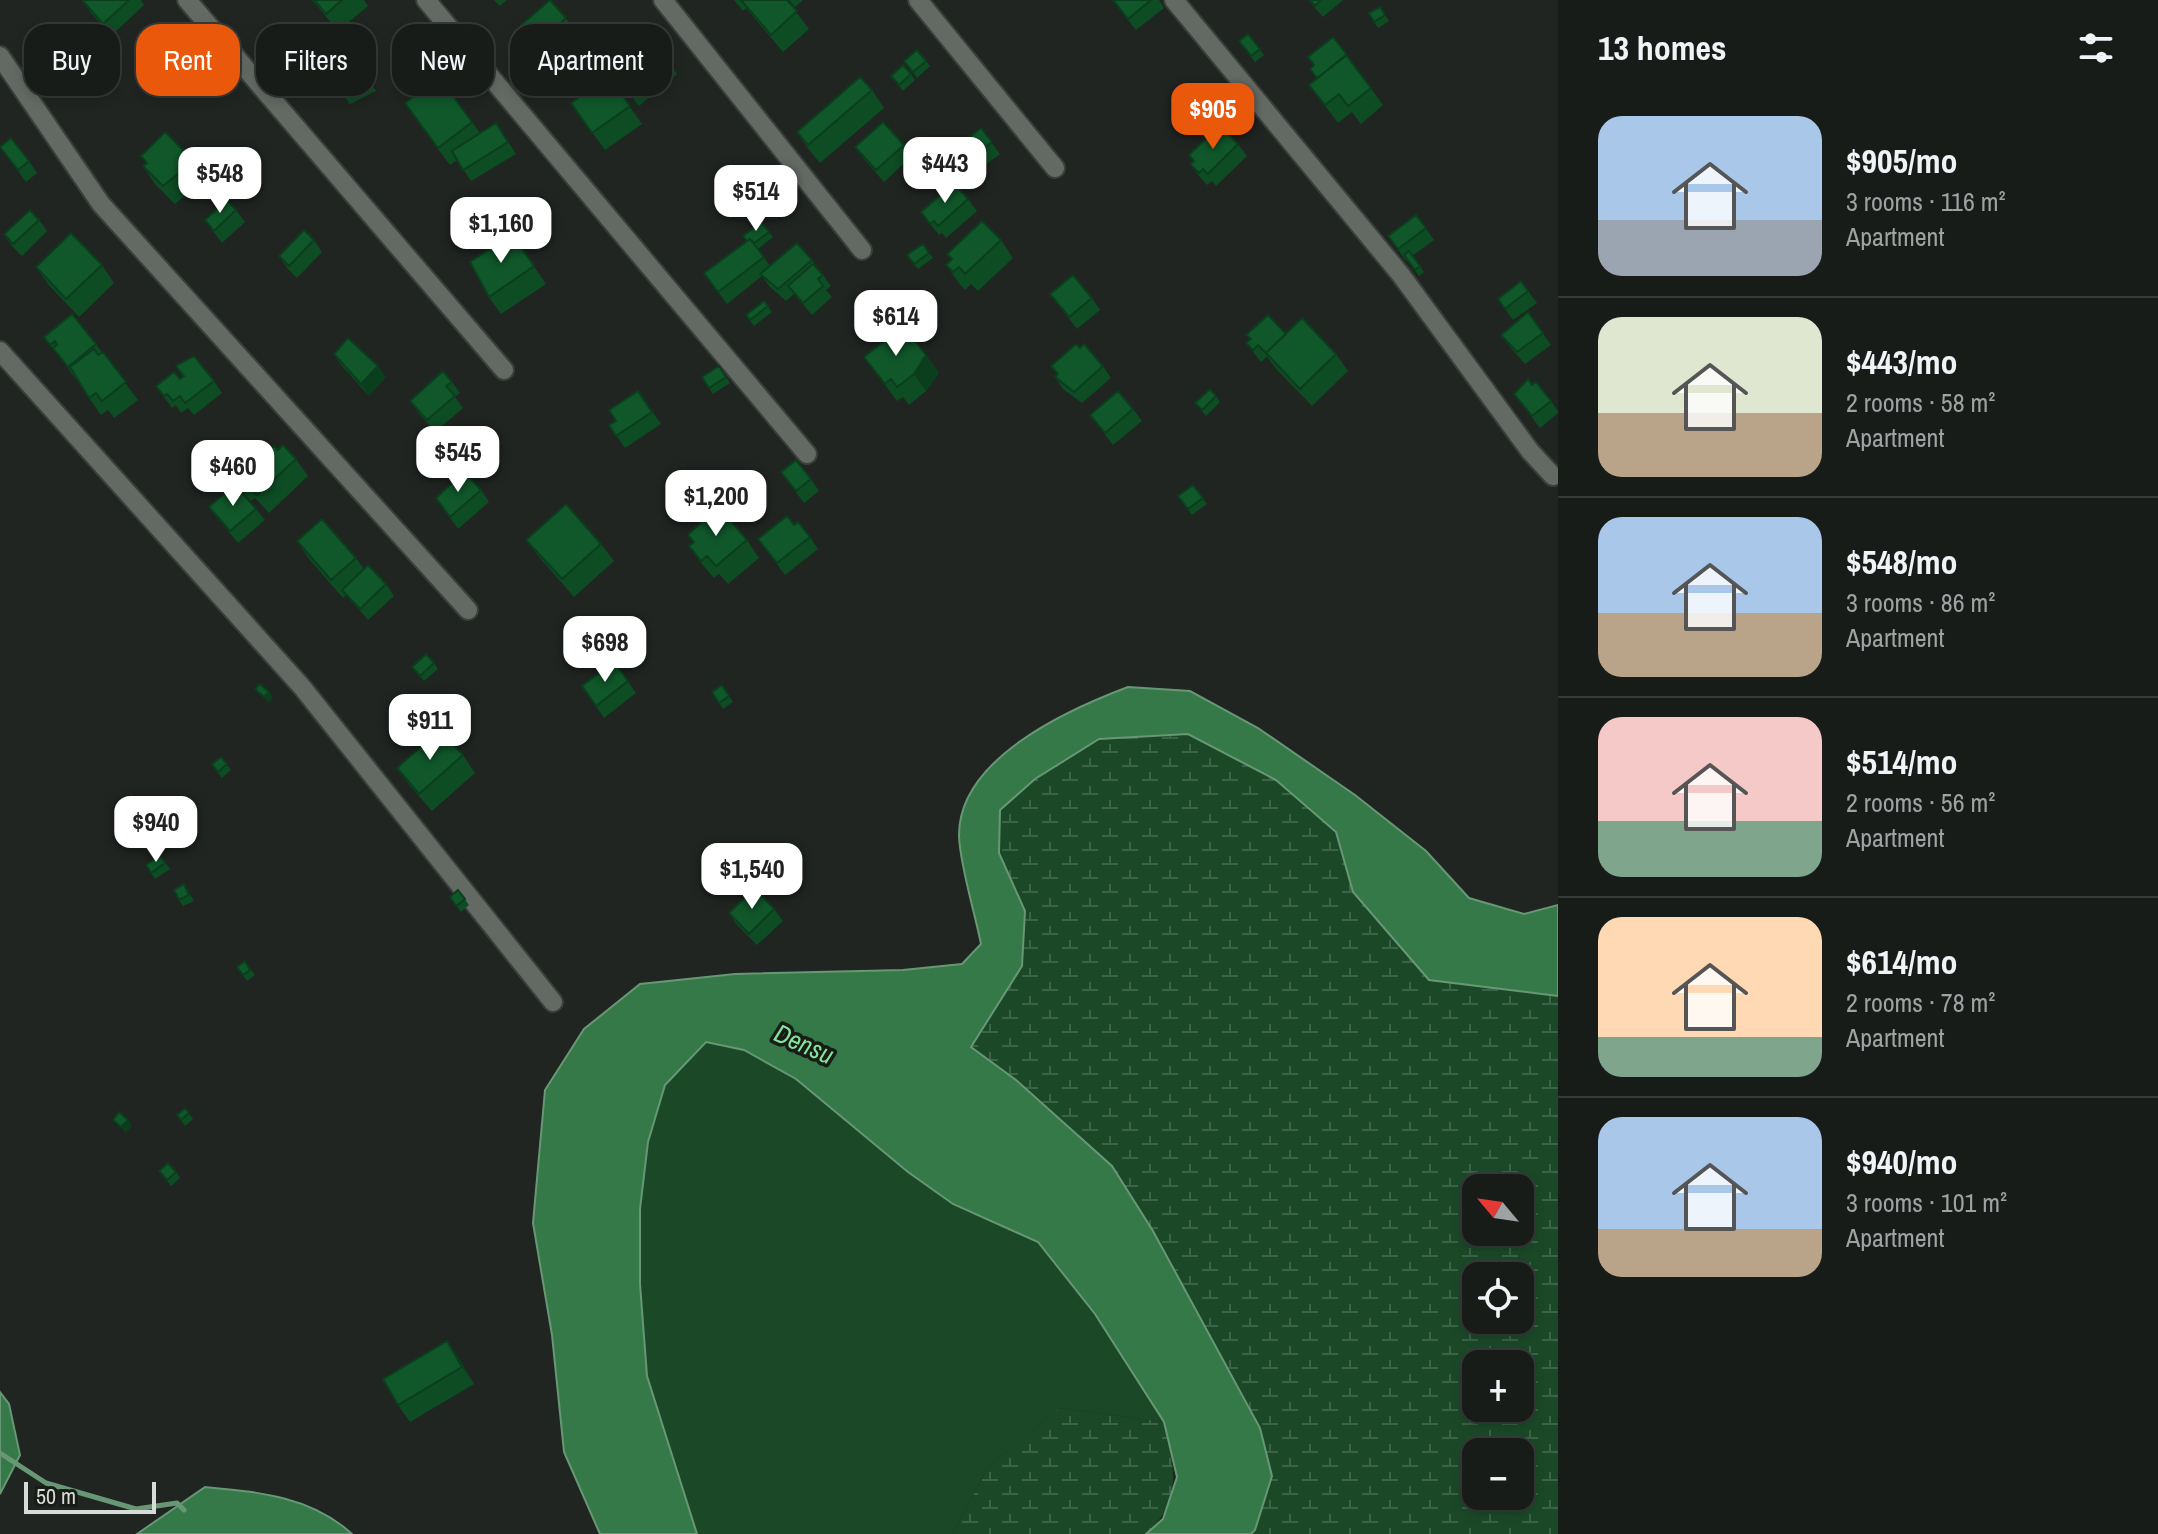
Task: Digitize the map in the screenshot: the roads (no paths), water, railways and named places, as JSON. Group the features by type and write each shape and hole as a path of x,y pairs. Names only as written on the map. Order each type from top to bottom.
{"street":[{"path":"187,0 504,370"},
{"path":"426,0 807,454"},
{"path":"663,0 862,250"},
{"path":"918,0 1055,168"},
{"path":"1174,0 1401,275 1530,451 1553,476"},
{"path":"0,56 101,204 468,610"},
{"path":"0,351 302,687 553,1002"}],"water":[{"name":"Densu","path":"1128,687 1190,691 1258,728 1355,795 1426,851 1469,898 1524,914 1558,905 1558,996 1429,980 1353,892 1336,832 1276,780 1188,734 1099,739 1035,779 1000,810 999,853 1025,911 1022,966 971,1047 1016,1080 1112,1166 1153,1231 1260,1428 1272,1476 1255,1530 1251,1534 1146,1534 1163,1519 1177,1477 1164,1422 1095,1314 1038,1242 953,1204 908,1172 796,1079 744,1050 706,1042 665,1085 648,1142 640,1209 640,1284 647,1376 697,1534 600,1534 564,1452 552,1335 533,1223 545,1090 584,1029 640,984 735,974 903,970 962,964 981,944 959,836 963,808 976,783 1020,741 1076,709"},
{"path":"0,1392 9,1404 20,1455 0,1494"},
{"path":"205,1487 283,1498 319,1511 352,1534 137,1534"}],"waterway":[{"path":"0,1453 46,1483 136,1509 177,1503 184,1510"}]}
